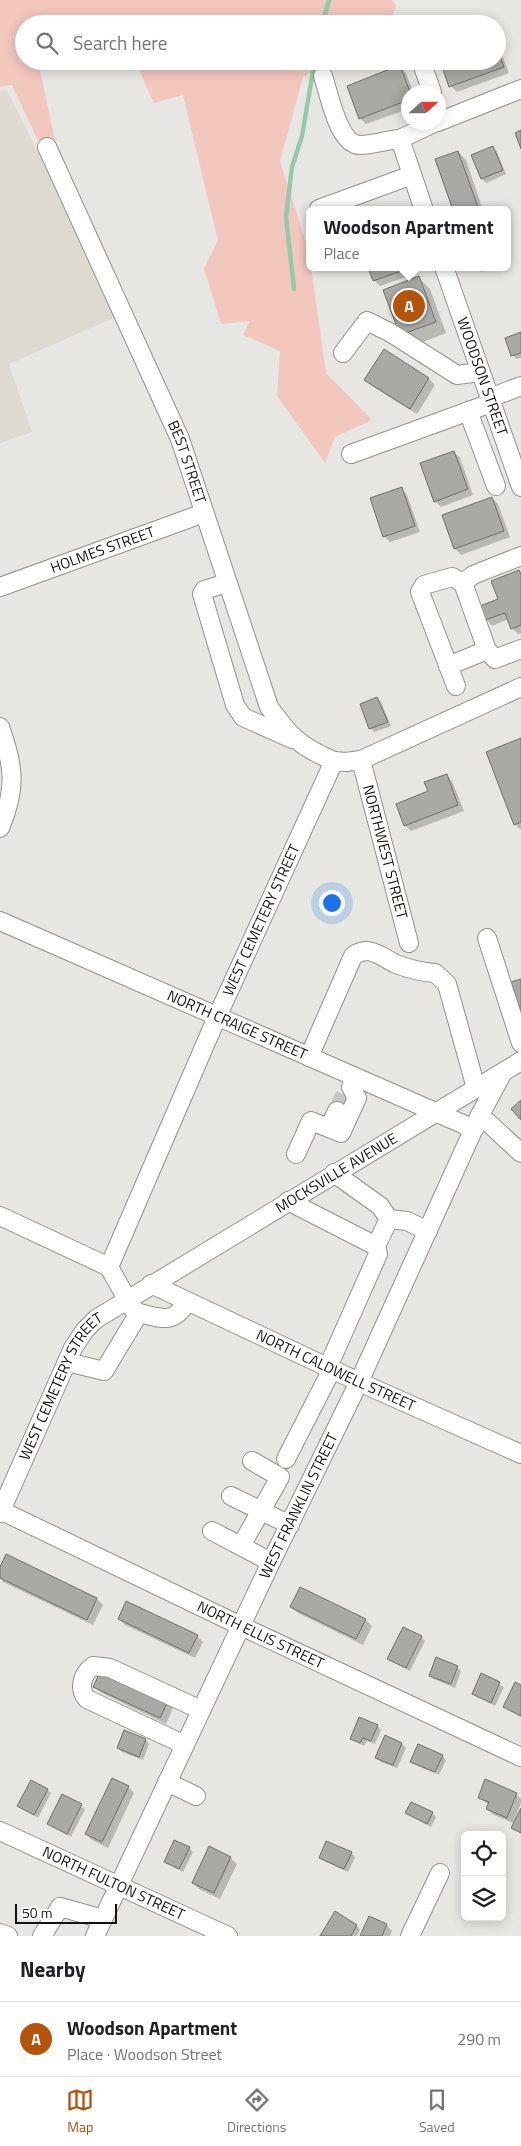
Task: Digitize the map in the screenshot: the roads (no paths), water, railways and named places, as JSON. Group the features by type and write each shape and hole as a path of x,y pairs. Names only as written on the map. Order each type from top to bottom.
{"street":[{"path":"424,70 430,85"},
{"path":"323,76 342,133 349,142 360,146 400,142 420,130"},
{"path":"446,117 521,90"},
{"path":"400,142 423,206"},
{"name":"BEST STREET","path":"47,147 180,439 268,707 281,724 299,742 312,751 334,761"},
{"path":"327,206 412,175"},
{"name":"WOODSON STREET","path":"445,271 521,487"},
{"path":"343,353 367,321 391,333 457,375 480,372"},
{"path":"351,454 468,411 521,386"},
{"path":"468,411 496,486"},
{"name":"HOLMES STREET","path":"0,587 204,512"},
{"path":"463,583 473,575 521,556"},
{"path":"456,686 420,592 424,585 452,577 463,583 487,650 495,659 521,649"},
{"path":"227,583 204,590 202,594 235,705 244,717 299,742"},
{"path":"448,666 487,650"},
{"path":"334,761 361,760 521,687"},
{"path":"0,727 9,751 13,777 8,809 0,828"},
{"name":"NORTHWEST STREET","path":"361,760 409,943"},
{"name":"WEST CEMETERY STREET","path":"109,1267 217,1017 334,761"},
{"name":"NORTH CRAIGE STREET","path":"0,920 310,1057 351,1086 435,1112 477,1122 521,1153"},
{"path":"487,938 521,1043"},
{"path":"310,1057 353,956 360,951 374,951 396,964 421,972 435,973 447,984 476,1088"},
{"name":"MOCKSVILLE AVENUE","path":"150,1284 521,1061"},
{"name":"WEST FRANKLIN STREET","path":"95,1936 271,1562 360,1382 477,1122 502,1074"},
{"path":"296,1154 312,1121 341,1134 356,1098 351,1086"},
{"path":"329,1128 337,1111"},
{"path":"334,1174 380,1206 389,1219 407,1221 428,1231"},
{"path":"288,1201 376,1246"},
{"path":"0,1216 109,1267 132,1308 139,1313 166,1320 181,1312 187,1302"},
{"path":"286,1459 330,1368 378,1254 376,1246 389,1219"},
{"name":"WEST CEMETERY STREET","path":"0,1511 79,1338 91,1323 126,1298 150,1284"},
{"name":"NORTH CALDWELL STREET","path":"150,1284 360,1382 521,1454"},
{"path":"67,1362 104,1372 139,1313"},
{"path":"241,1546 280,1477 252,1461"},
{"path":"232,1496 260,1512 290,1525"},
{"name":"NORTH ELLIS STREET","path":"0,1511 521,1757"},
{"path":"212,1531 271,1562"},
{"path":"185,1745 86,1699 82,1694 81,1687 85,1677 93,1666 110,1668 201,1710"},
{"path":"167,1782 196,1796"},
{"name":"NORTH FULTON STREET","path":"0,1831 228,1936"},
{"path":"410,1936 440,1873"},
{"path":"42,1936 60,1907 103,1919"},
{"path":"0,1933 8,1936"}],"waterway":[{"path":"325,15 329,0"},
{"path":"294,289 286,217 292,167 302,136 313,70"}],"tunnel":[{"path":"337,1111 345,1094"}],"place":[{"name":"Woodson Apartment","path":"409,306"}]}
